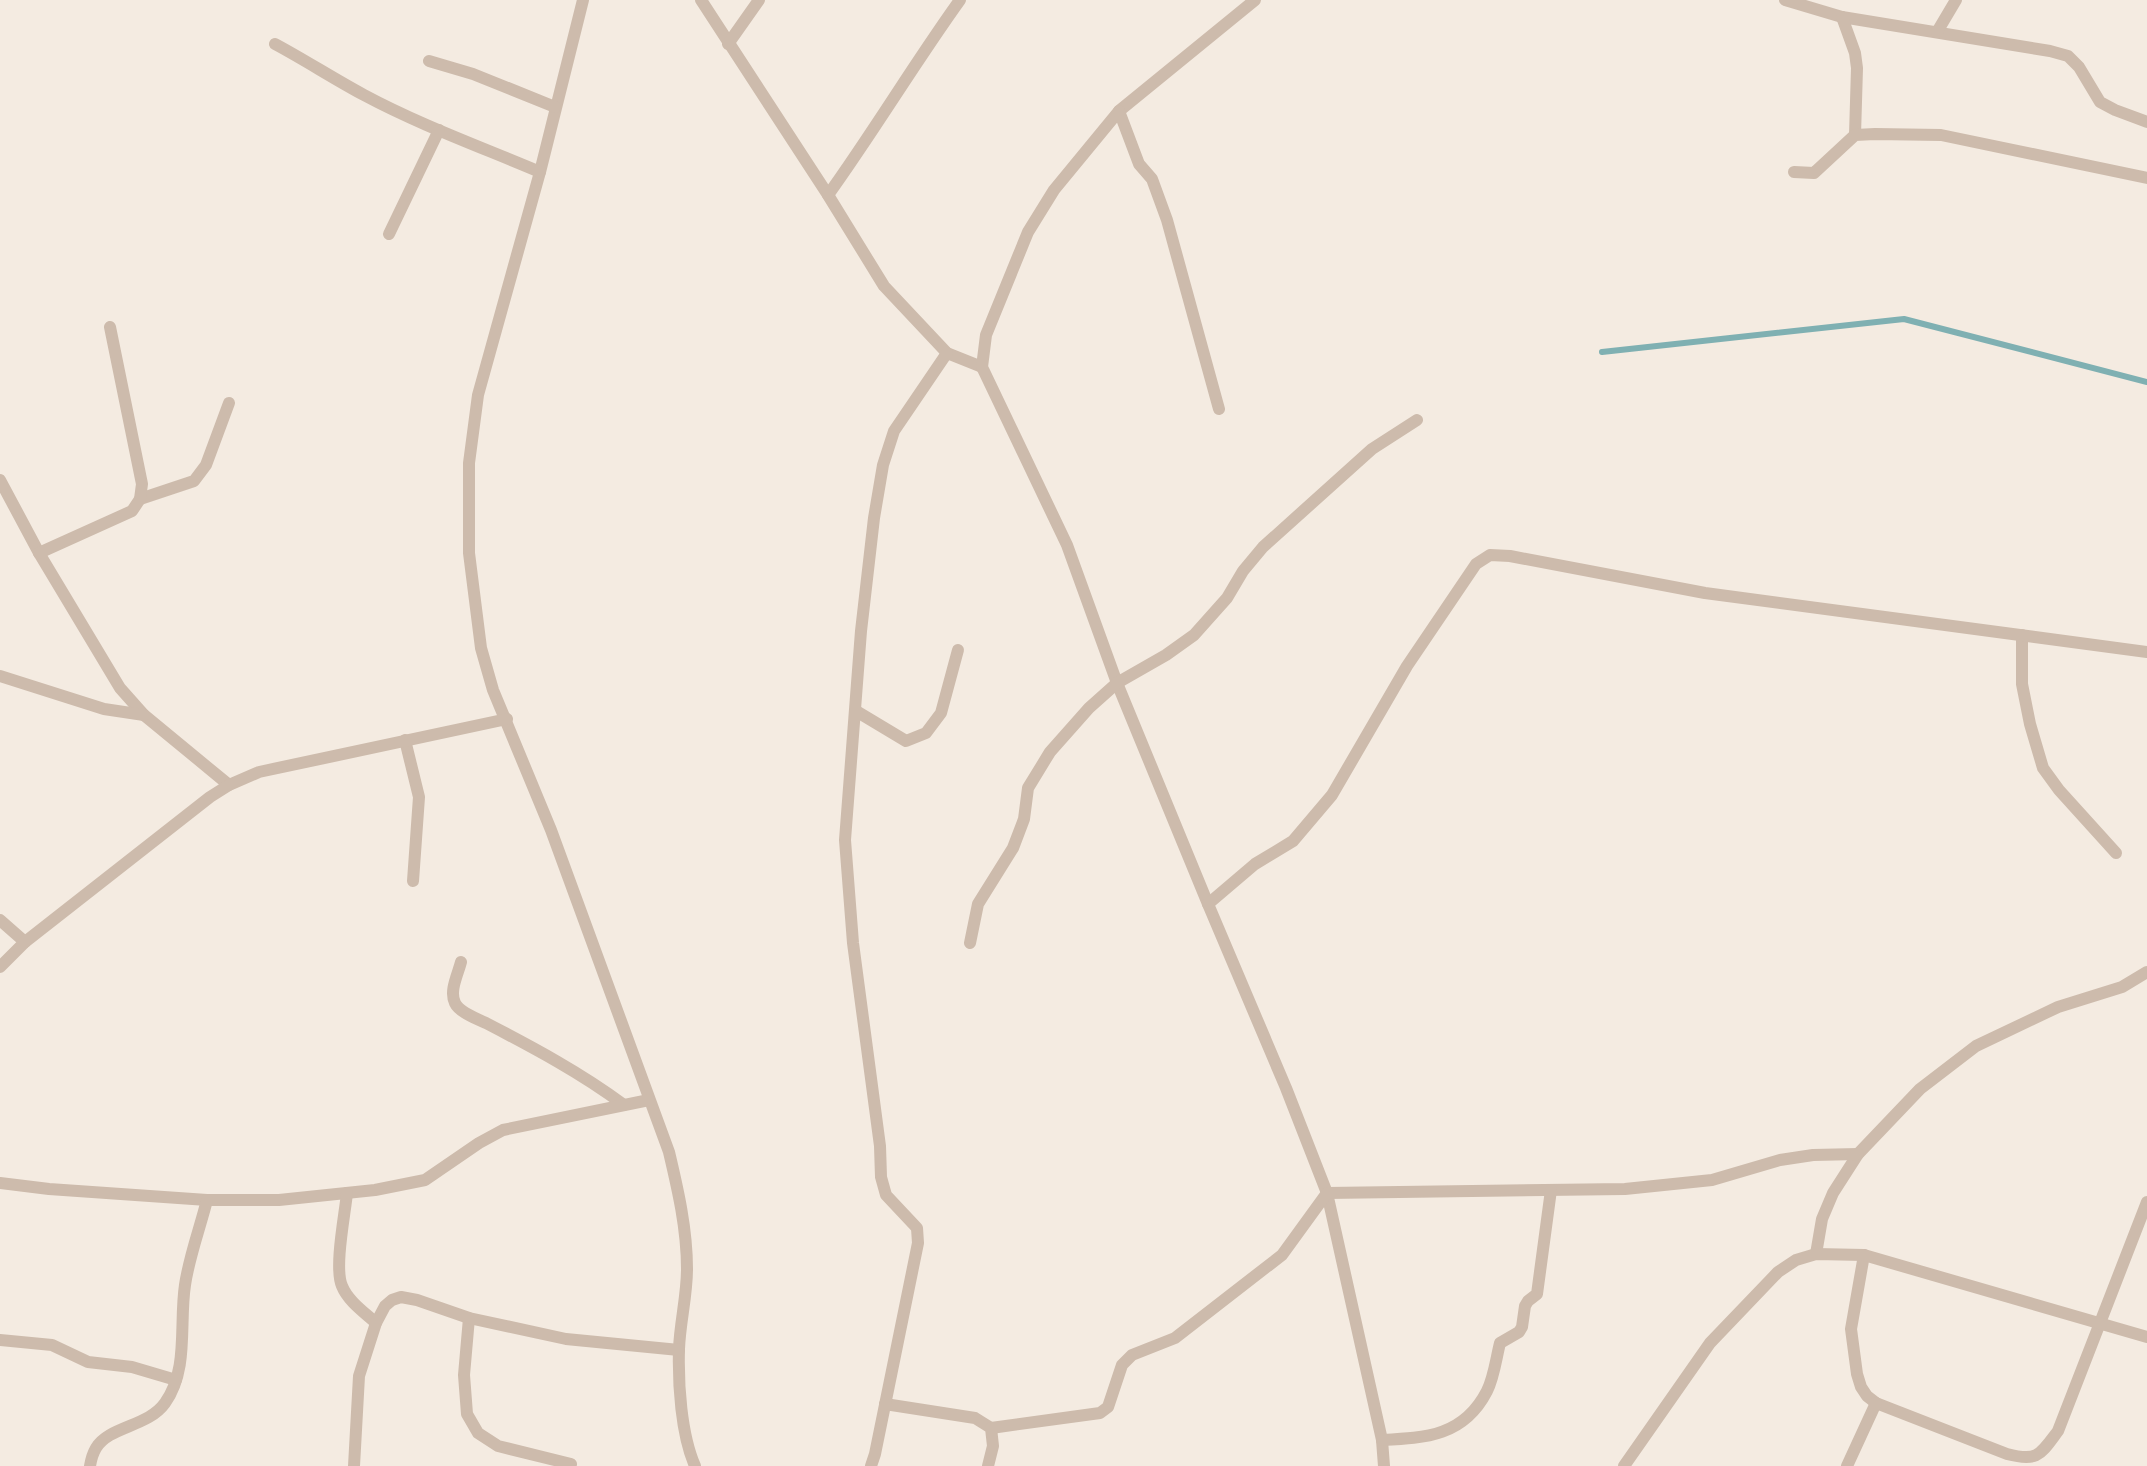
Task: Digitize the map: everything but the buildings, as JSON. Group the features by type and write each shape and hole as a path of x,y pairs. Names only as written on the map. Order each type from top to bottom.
{"street":[{"path":"583,0 540,172 478,395 469,463 469,553 481,648 493,690 507,719 551,830 669,1152 682,1204 687,1269 679,1350 682,1411 687,1448 695,1466"},
{"path":"701,0 828,195 884,286 947,353 982,368"},
{"path":"728,44 759,0"},
{"path":"828,195 870,135 920,56 960,0"},
{"path":"1255,0 1119,111 1054,190 1028,232 986,335 982,368 1067,545 1117,683 1286,1088 1327,1193 1382,1440 1384,1466"},
{"path":"1785,0 1842,17 2050,50 2068,56 2079,67 2100,102 2147,122"},
{"path":"1937,32 1956,0"},
{"path":"1842,17 1855,53 1857,68 1855,135"},
{"path":"275,44 364,95 439,130 540,172"},
{"path":"430,61 473,74 555,107"},
{"path":"1119,111 1139,164 1152,179 1167,220 1219,409"},
{"path":"389,234 439,130"},
{"path":"1794,172 1814,173 1855,135 1941,135 2147,178"},
{"path":"39,553 132,511 140,499 142,484 110,327"},
{"path":"871,1466 918,1243 917,1228 886,1195 881,1177 880,1146 853,943 846,840 863,612 874,518 883,465 894,431 947,353"},
{"path":"140,499 194,481 206,465 229,403"},
{"path":"970,943 978,904 1013,848 1024,819 1028,788 1050,752 1089,708 1117,683 1166,655 1194,635 1227,598 1243,571 1263,547 1372,449 1417,420"},
{"path":"0,480 39,553 120,688 144,715 229,785"},
{"path":"1208,904 1255,864 1293,841 1332,795 1407,666 1476,564 1490,555 1510,556 1705,593 2147,652"},
{"path":"2022,635 2022,684 2030,724 2043,768 2059,790 2116,853"},
{"path":"856,711 906,741 926,733 941,714 958,650"},
{"path":"0,676 104,709 144,715"},
{"path":"0,967 24,942 210,797 229,785 259,772 507,719"},
{"path":"405,740 419,797 412,881"},
{"path":"0,920 24,942"},
{"path":"461,962 452,994 456,1005 471,1016 533,1047 593,1082 624,1105"},
{"path":"1816,1254 1822,1218 1829,1202 1858,1154 1920,1089 1976,1046 2058,1007 2122,987 2147,972"},
{"path":"0,1183 49,1189 207,1200 279,1200 347,1193 425,1180 503,1130 649,1100"},
{"path":"1327,1193 1625,1190 1685,1185 1712,1180 1780,1160 1813,1155 1858,1154"},
{"path":"1382,1440 1416,1439 1441,1433 1460,1424 1474,1410 1487,1391 1500,1343 1519,1332 1522,1327 1525,1306 1537,1294 1551,1190"},
{"path":"347,1193 339,1266 341,1285 352,1302 376,1323"},
{"path":"885,1404 975,1418 991,1428 1100,1413 1108,1407 1122,1365 1132,1355 1175,1338 1282,1254 1327,1193"},
{"path":"90,1466 96,1448 105,1437 143,1422 164,1404 176,1380 182,1334 185,1285 207,1200"},
{"path":"1864,1255 1851,1329 1857,1374 1861,1387 1867,1396 1876,1403 2007,1454 2026,1458 2036,1456 2058,1431 2147,1202"},
{"path":"1624,1466 1710,1343 1778,1272 1796,1260 1816,1254 1864,1255 2147,1337"},
{"path":"354,1466 359,1376 376,1323 385,1306 392,1300 401,1297 417,1300 468,1318 566,1338 679,1350"},
{"path":"468,1318 464,1376 467,1414 478,1433 498,1446 571,1464"},
{"path":"0,1340 52,1345 88,1362 132,1367 176,1380"},
{"path":"1847,1466 1876,1403"},
{"path":"988,1466 993,1446 991,1428"}],"waterway":[{"path":"1602,352 1904,319 2147,382"}]}
